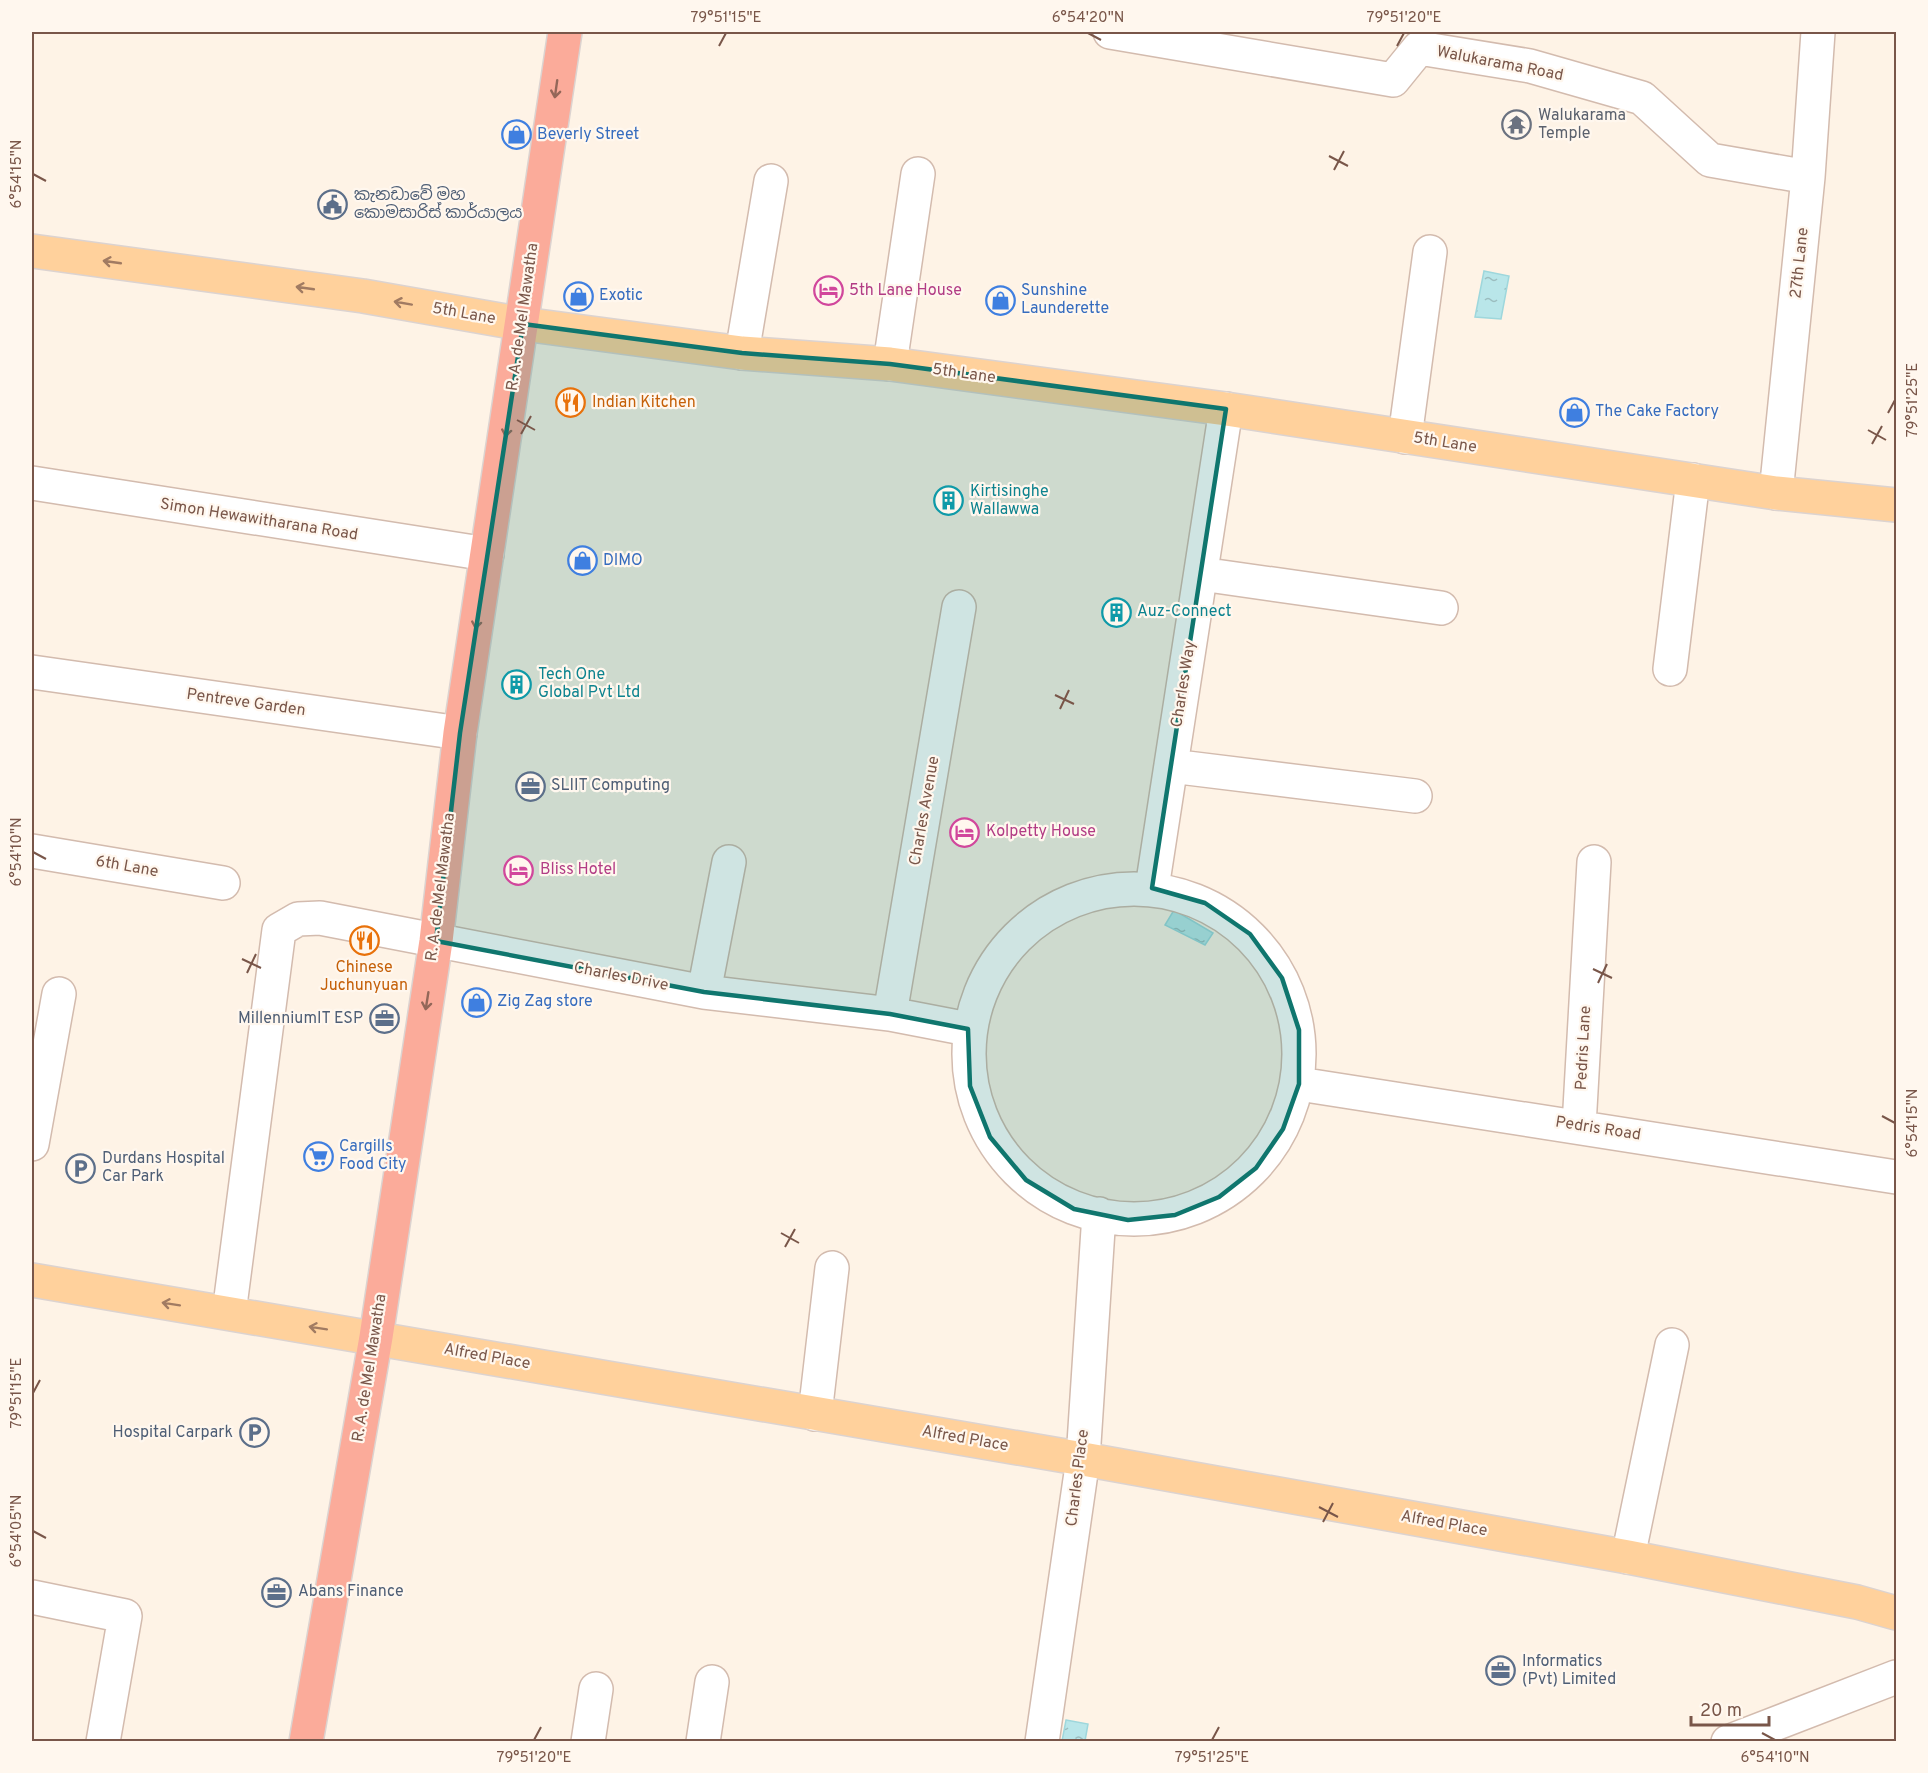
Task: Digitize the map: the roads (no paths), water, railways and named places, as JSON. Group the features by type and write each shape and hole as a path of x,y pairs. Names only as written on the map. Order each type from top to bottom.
{"highway":[{"name":"R. A. de Mel Mawatha","path":"306,1742 376,1337 435,942 460,733 565,32"}],"main road":[{"name":"5th Lane","path":"32,251 363,296 523,324 742,353 890,364 1226,409 1776,493 1896,505"},
{"name":"Alfred Place","path":"32,1280 1083,1459 1628,1557 1857,1602 1896,1613"}],"street":[{"name":"Walukarama Road","path":"1110,32 1393,80 1419,48 1530,66 1642,98 1710,160 1808,177"},
{"name":"27th Lane","path":"1776,493 1808,177 1818,32"},
{"path":"890,364 918,174"},
{"path":"742,353 771,181"},
{"path":"1405,436 1430,252"},
{"name":"Charles Way","path":"1152,888 1226,409"},
{"path":"1671,669 1693,480"},
{"name":"Simon Hewawitharana Road","path":"32,483 487,554"},
{"path":"1201,574 1441,608"},
{"name":"Charles Avenue","path":"890,1014 959,607"},
{"name":"Pentreve Garden","path":"32,672 460,733"},
{"path":"1171,766 1415,796"},
{"name":"6th Lane","path":"32,851 223,883"},
{"path":"704,993 729,862"},
{"name":"Pedris Lane","path":"1579,1126 1594,862"},
{"path":"1152,888 1205,903 1250,934 1282,978 1299,1030 1299,1084 1283,1129 1256,1168 1219,1197 1175,1215 1128,1220 1074,1209 1026,1180 990,1137 970,1086 968,1029 983,981 1012,939 1053,908 1101,890 1152,888"},
{"name":"Charles Drive","path":"229,1313 279,930 298,919 320,918 704,993 890,1014 968,1029"},
{"path":"32,1144 59,994"},
{"name":"Pedris Road","path":"1299,1084 1896,1177"},
{"name":"Charles Place","path":"1042,1742 1083,1459 1099,1214"},
{"path":"815,1414 832,1268"},
{"path":"1628,1557 1672,1345"},
{"path":"32,1597 125,1616 103,1742"},
{"path":"1728,1742 1896,1677"},
{"path":"703,1742 712,1682"},
{"path":"588,1742 596,1689"}],"water":[{"path":"1484,271 1509,276 1501,319 1475,317"},
{"path":"1174,910 1213,933 1205,945 1165,925"},
{"path":"1066,1720 1088,1724 1085,1741 1062,1741"}],"place":[{"name":"Walukarama Temple","path":"1517,125"},
{"name":"Beverly Street","path":"516,135"},
{"name":"කැනඩාවේ මහ කොමසාරිස් කාර්යාලය","path":"333,205"},
{"name":"5th Lane House","path":"828,291"},
{"name":"Exotic","path":"578,296"},
{"name":"Sunshine Launderette","path":"1000,300"},
{"name":"Indian Kitchen","path":"571,403"},
{"name":"The Cake Factory","path":"1574,412"},
{"name":"Kirtisinghe Wallawwa","path":"949,501"},
{"name":"DIMO","path":"582,561"},
{"name":"Auz-Connect","path":"1116,612"},
{"name":"Tech One Global Pvt Ltd","path":"517,684"},
{"name":"SLIIT Computing","path":"530,786"},
{"name":"Kolpetty House","path":"965,832"},
{"name":"Bliss Hotel","path":"519,870"},
{"name":"Chinese Juchunyuan","path":"364,940"},
{"name":"Zig Zag store","path":"476,1002"},
{"name":"MillenniumIT ESP","path":"384,1019"},
{"name":"Cargills Food City","path":"318,1156"},
{"name":"Durdans Hospital Car Park","path":"81,1168"},
{"name":"Hospital Carpark","path":"254,1433"},
{"name":"Abans Finance","path":"277,1592"},
{"name":"Informatics (Pvt) Limited","path":"1501,1671"}]}
